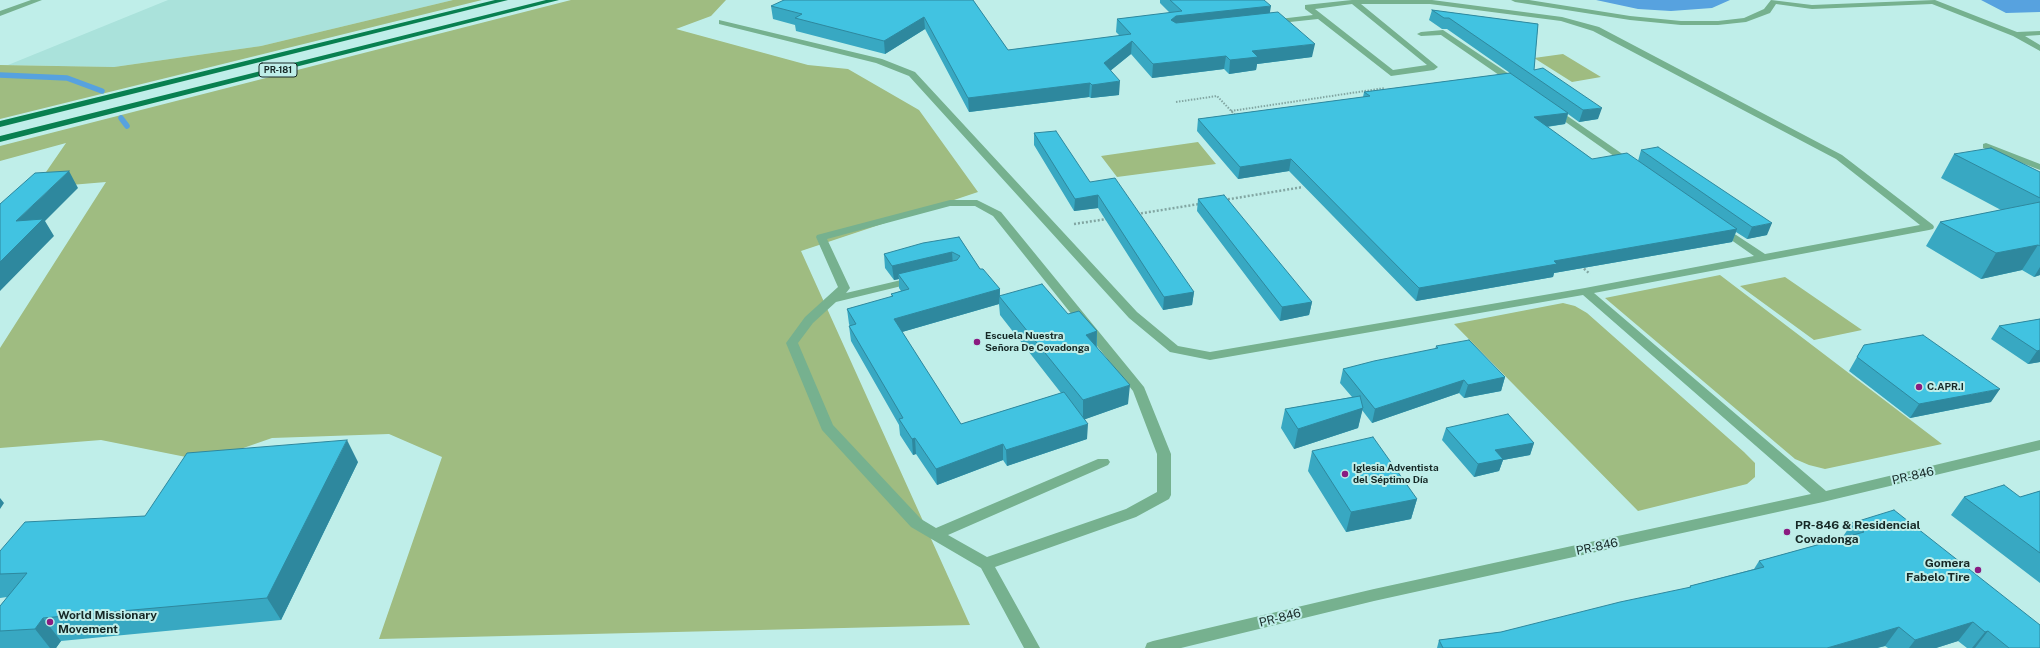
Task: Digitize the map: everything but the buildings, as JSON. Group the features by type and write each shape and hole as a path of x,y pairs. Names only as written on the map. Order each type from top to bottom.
{"main road":[{"name":"PR-181","path":"0,124 504,0"},
{"name":"PR-181","path":"0,139 556,0"}],"street":[{"path":"0,14 38,0"},
{"path":"1515,0 1630,18 1681,24 1718,24 1746,20 1766,11 1775,1 1812,7 1931,1 1979,21 2016,34 2040,49"},
{"path":"722,22 878,61 912,74 1133,316 1174,349 1210,356 1585,291 1929,227 1839,157 1596,29 1562,19 1430,2 1354,2 1308,7 1391,73 1434,67 1354,2"},
{"path":"1259,24 1320,17"},
{"path":"1421,34 1443,32 1526,90"},
{"path":"2016,34 2040,33"},
{"path":"1545,104 1641,172"},
{"path":"1986,146 2040,167"},
{"path":"986,564 1131,513 1164,495 1164,454 1139,390 997,214 977,204 950,203 821,237 844,288 809,320 792,343 827,427 916,523 986,564 1032,648"},
{"path":"1711,221 1762,258"},
{"path":"832,300 922,278"},
{"path":"1585,291 1823,497"},
{"name":"PR-846","path":"1153,648 1374,595 1823,497 2040,445"},
{"path":"936,534 1103,462"}],"path":[{"path":"1231,111 1389,88"},
{"path":"1371,90 1377,95"},
{"path":"1176,102 1217,96 1241,122"},
{"path":"1219,200 1303,186 1299,182"},
{"path":"1132,215 1203,203"},
{"path":"1054,228 1109,218"},
{"path":"1577,263 1605,287"}],"shaded area":[{"path":"168,0 453,0 261,46 114,67 8,65"}],"green space":[{"path":"453,0 482,0 0,119 0,65 114,67 261,46"},
{"path":"571,0 726,0 711,16 676,29 808,65 848,69 919,110 978,192 801,251 970,625 379,639 442,457 389,434 272,438 206,461 101,440 0,448 0,348 106,182 35,188 66,143 0,161 0,146"},
{"path":"1563,54 1601,77 1572,82 1534,58"},
{"path":"1198,142 1216,164 1117,177 1101,156"},
{"path":"1720,275 1942,444 1825,469 1809,465 1795,459 1605,298"},
{"path":"1785,277 1862,330 1814,340 1740,286"},
{"path":"1563,303 1575,306 1587,313 1744,452 1755,463 1755,477 1747,484 1638,511 1454,324"}],"water":[{"path":"1596,0 1730,0 1712,8 1671,11 1638,9"},
{"path":"1981,0 2040,0 2040,12 2006,13"}],"waterway":[{"path":"0,75 67,78 102,91"},
{"path":"121,118 127,126"}],"place":[{"name":"Escuela Nuestra Señora De Covadonga","path":"977,342"},
{"name":"C.APR.I","path":"1919,387"},
{"name":"Iglesia Adventista del Séptimo Día","path":"1345,474"},
{"name":"PR-846 & Residencial Covadonga","path":"1787,532"},
{"name":"Gomera Fabelo Tire","path":"1978,570"},
{"name":"World Missionary Movement","path":"50,622"}]}
